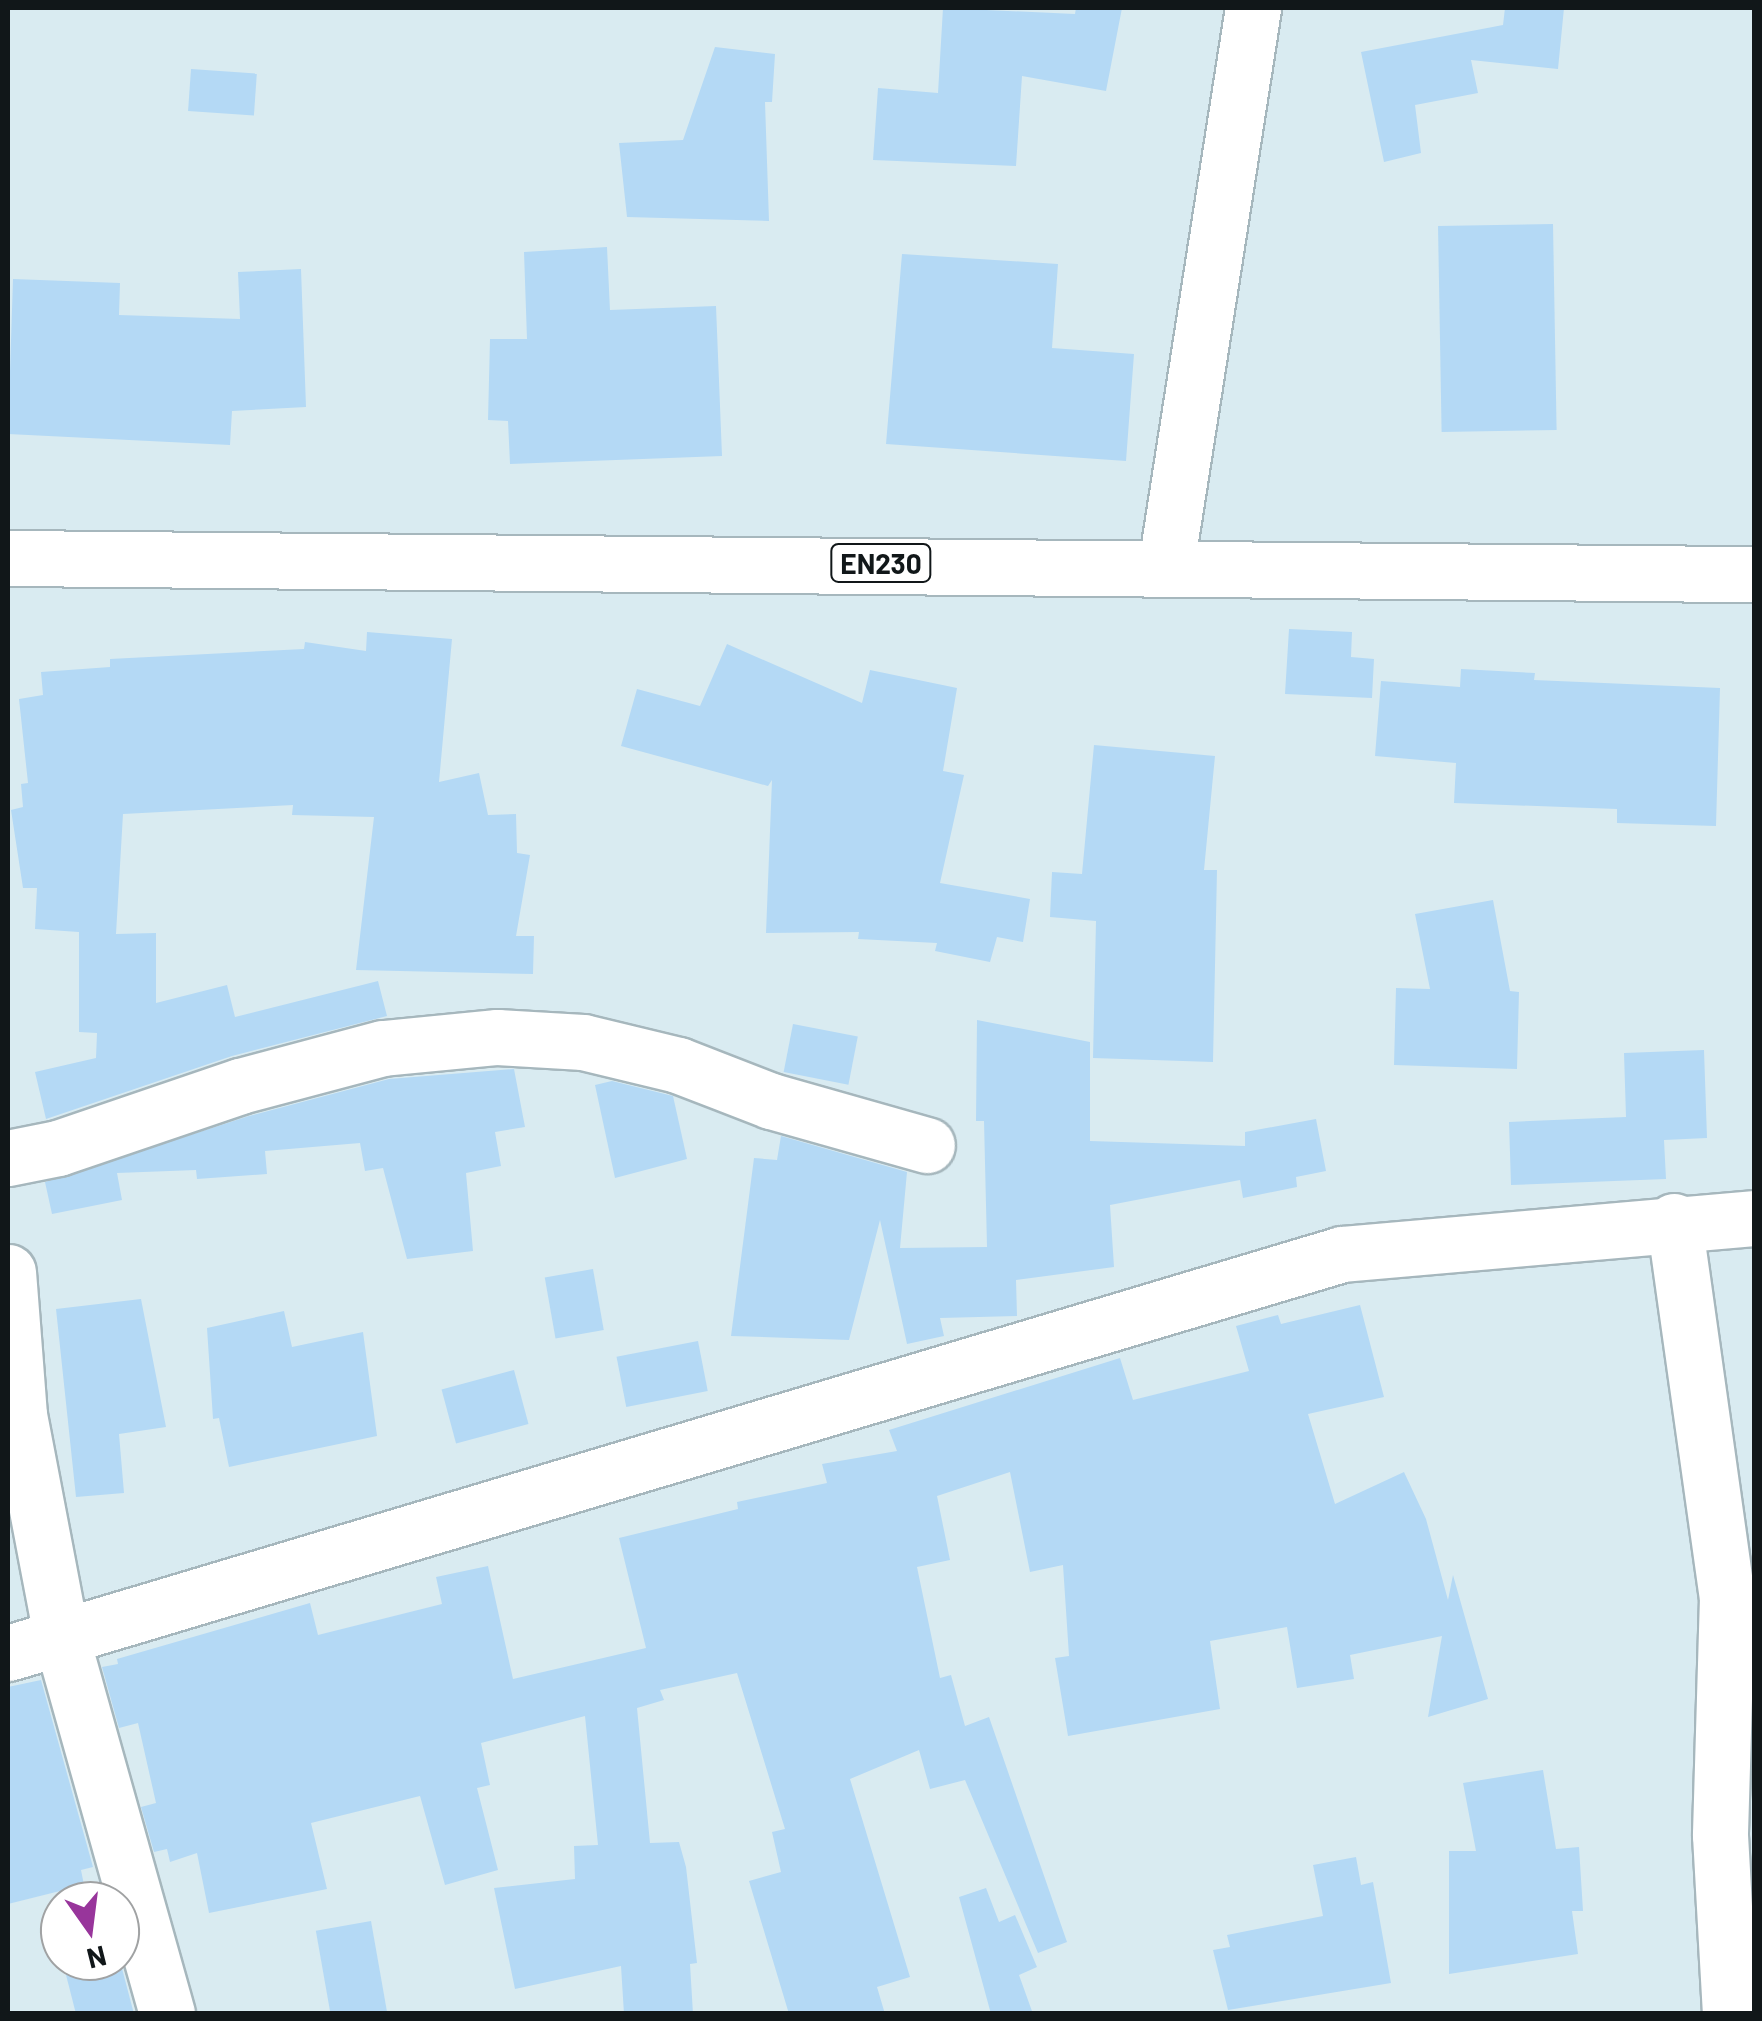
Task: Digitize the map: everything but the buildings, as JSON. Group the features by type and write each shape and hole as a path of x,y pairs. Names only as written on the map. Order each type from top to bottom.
{"street":[{"path":"1166,565 1253,8"},
{"name":"EN230","path":"8,558 1166,565 1754,574"},
{"path":"8,1158 58,1148 240,1086 383,1048 496,1037 583,1042 678,1065 771,1101 927,1145"},
{"path":"8,1653 62,1640 1342,1254 1674,1221 1754,1218"},
{"path":"1674,1221 1727,1597 1720,1835 1730,2014"},
{"path":"8,1272 20,1415 62,1640 166,2014"}]}
